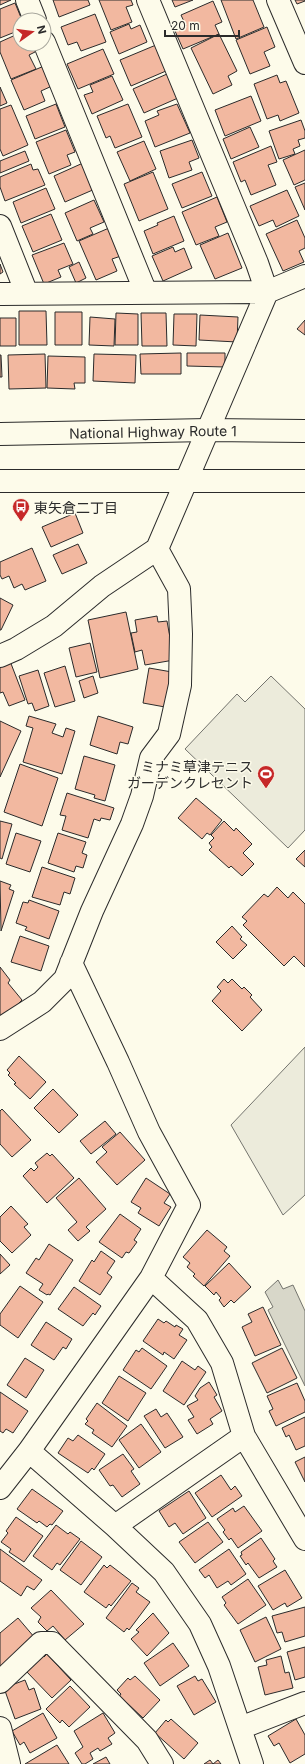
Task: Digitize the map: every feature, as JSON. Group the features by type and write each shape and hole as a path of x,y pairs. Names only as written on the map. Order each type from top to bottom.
{"main road":[{"path":"27,0 32,12"},
{"path":"0,656 16,649 54,626 102,586 157,549 267,292 257,263 148,0"},
{"path":"278,0 305,63"},
{"path":"48,52 146,293"},
{"path":"0,226 27,294"},
{"path":"0,294 267,292 305,276"},
{"name":"National Highway Route 1","path":"0,434 208,430 305,431"},
{"path":"0,481 305,481"},
{"path":"0,1029 42,1002 65,979 92,911 132,824 142,796 151,758 169,734 180,684 181,634 179,589 157,549"},
{"path":"0,1488 30,1451 151,1278 189,1205 148,1132 118,1062 71,963"},
{"path":"151,1278 197,1320 222,1363 244,1436 305,1539"},
{"path":"114,1526 244,1436"},
{"path":"30,1451 164,1572 200,1624 219,1666 252,1764"},
{"path":"0,1682 41,1643 52,1643 147,1740 162,1764"},
{"path":"240,1728 305,1703"},
{"path":"0,1728 10,1764"}],"shaded area":[{"name":"ミナミ草津テニス ガーデンクレセント","path":"271,676 305,709 305,830 288,848 185,749 237,694 245,702"},
{"path":"305,1047 305,1195 283,1215 231,1125"},
{"path":"278,1280 283,1289 293,1285 305,1311 305,1386 268,1310 273,1307 265,1292"}],"building":[{"path":"0,0 11,0 0,5"},
{"path":"53,0 88,0 90,5 59,17"},
{"path":"99,0 131,0 133,5 126,7 132,22 111,30"},
{"path":"172,0 193,0 175,7"},
{"path":"221,0 253,0 264,27 236,39"},
{"path":"295,0 305,0 305,1 297,4"},
{"path":"213,1 222,22 215,25 219,34 183,49 175,31 186,26 181,15"},
{"path":"15,3 19,12 12,12 12,33 0,38 0,9"},
{"path":"95,14 106,42 81,51 77,42 68,45 61,27"},
{"path":"129,24 131,29 140,25 147,42 119,54 110,32"},
{"path":"267,27 275,47 264,52 270,66 250,74 236,40"},
{"path":"219,34 237,71 228,76 232,85 213,94 191,48"},
{"path":"12,37 12,52 35,52 29,55 36,69 11,79 0,52 0,42"},
{"path":"156,45 166,71 131,86 120,60"},
{"path":"103,49 114,74 78,89 67,64"},
{"path":"44,66 52,86 41,91 45,101 24,110 11,80"},
{"path":"167,74 178,98 144,113 133,89"},
{"path":"277,75 280,83 286,81 299,113 280,121 278,115 267,119 254,84"},
{"path":"112,76 123,100 92,114 84,95 93,92 90,85"},
{"path":"0,87 7,103 0,106"},
{"path":"251,96 261,121 225,136 215,110"},
{"path":"56,104 65,127 35,139 26,116"},
{"path":"128,104 142,137 115,148 110,136 106,138 97,116"},
{"path":"177,104 190,133 155,147 145,121 159,115 157,111"},
{"path":"11,105 28,145 3,156 0,149 0,109"},
{"path":"301,120 305,131 305,138 298,140 300,146 293,149 295,154 279,159 269,131"},
{"path":"250,127 259,147 231,159 223,139"},
{"path":"66,130 75,152 67,155 71,165 49,174 36,142"},
{"path":"192,140 199,158 189,162 192,170 169,178 160,151"},
{"path":"144,141 156,169 130,181 117,152"},
{"path":"271,146 277,162 268,165 276,185 251,195 245,180 241,182 233,162"},
{"path":"305,150 305,180 294,185 283,160"},
{"path":"25,151 29,161 0,173 0,161"},
{"path":"83,163 95,189 65,202 54,176"},
{"path":"31,164 33,170 38,169 45,185 5,201 0,187 0,177"},
{"path":"153,172 168,209 139,221 124,184"},
{"path":"202,172 212,196 182,208 172,184"},
{"path":"305,183 305,210 295,187"},
{"path":"46,188 55,209 21,223 13,202"},
{"path":"287,190 299,216 276,227 273,220 259,226 250,206"},
{"path":"217,197 227,222 215,227 219,236 196,245 182,212"},
{"path":"94,200 104,222 90,228 93,234 77,241 65,213"},
{"path":"51,214 62,240 33,252 22,226"},
{"path":"174,216 184,241 153,254 144,231 158,225 157,223"},
{"path":"297,220 305,238 305,248 299,251 304,262 283,271 266,234"},
{"path":"109,228 121,256 112,259 117,271 96,280 79,241"},
{"path":"228,233 242,268 215,279 200,245"},
{"path":"64,243 73,264 58,270 61,277 44,284 32,255"},
{"path":"173,247 175,252 184,248 192,268 163,281 152,256"},
{"path":"79,262 86,278 76,283 69,267"},
{"path":"0,264 3,272 0,274"},
{"path":"19,311 46,311 47,345 19,345"},
{"path":"55,312 82,312 82,345 55,345"},
{"path":"116,313 138,314 138,345 115,345"},
{"path":"141,313 166,313 167,346 142,346"},
{"path":"174,314 197,314 196,346 173,345"},
{"path":"200,315 238,317 237,342 199,340"},
{"path":"90,317 115,319 114,346 89,345"},
{"path":"0,318 16,318 16,346 0,346"},
{"path":"305,320 305,335 297,329"},
{"path":"181,353 181,374 141,374 140,354"},
{"path":"187,353 225,353 225,367 187,366"},
{"path":"45,354 46,388 9,389 8,355"},
{"path":"94,354 136,355 135,383 93,381"},
{"path":"1,355 2,377 0,377"},
{"path":"48,356 85,357 85,383 74,383 75,389 47,388"},
{"path":"75,513 83,533 51,547 42,527"},
{"path":"78,544 87,563 62,574 53,555"},
{"path":"32,548 46,581 25,590 22,584 14,588 9,576 2,579 0,575 0,562"},
{"path":"0,598 13,605 1,630 0,630"},
{"path":"126,612 138,669 100,678 88,620"},
{"path":"157,616 158,622 167,621 174,660 145,665 142,650 135,652 131,633 137,632 135,620"},
{"path":"90,643 97,672 76,677 69,648"},
{"path":"10,661 25,700 9,706 3,692 0,693 0,665"},
{"path":"65,666 75,701 55,707 44,673"},
{"path":"149,668 172,672 165,707 143,703"},
{"path":"38,670 49,706 35,711 32,703 28,704 19,676"},
{"path":"93,676 98,693 84,698 79,681"},
{"path":"29,716 56,724 52,733 63,737 66,728 75,731 62,774 23,762 33,728 26,726"},
{"path":"98,716 133,727 128,744 120,742 117,754 90,745"},
{"path":"0,721 21,731 0,777"},
{"path":"84,756 115,765 105,801 94,798 95,795 75,789"},
{"path":"20,764 58,778 42,826 4,812"},
{"path":"67,793 114,808 110,820 101,818 100,821 94,819 88,838 62,830 66,816 60,815"},
{"path":"196,798 222,820 210,835 207,833 202,839 178,818"},
{"path":"0,821 12,824 2,859 0,858"},
{"path":"224,821 234,831 236,828 252,844 243,853 254,864 242,876 231,866 229,868 209,850 212,847 209,843 214,838 211,835"},
{"path":"16,833 41,841 30,872 6,864"},
{"path":"58,833 86,842 82,853 87,855 83,868 76,866 74,872 48,863"},
{"path":"305,850 305,867 296,859"},
{"path":"42,867 75,878 70,894 64,892 60,905 32,897"},
{"path":"0,881 11,885 9,889 14,891 1,931"},
{"path":"277,887 288,898 293,892 305,904 305,967 294,956 284,966 243,925 247,921 242,917 264,894 268,897"},
{"path":"29,900 59,911 49,939 25,930 27,927 16,923 23,902 28,903"},
{"path":"232,926 242,937 240,939 247,945 233,959 216,942"},
{"path":"20,936 49,946 41,971 11,962"},
{"path":"0,967 10,980 8,983 22,1000 18,1004 21,1007 0,1018"},
{"path":"224,979 228,983 232,979 242,989 244,987 252,995 250,997 262,1010 242,1031 212,1001 221,991 217,987"},
{"path":"19,1056 46,1082 30,1099 14,1084 16,1083 8,1075 10,1073 7,1070"},
{"path":"53,1089 78,1115 59,1133 34,1108"},
{"path":"2,1109 31,1140 12,1157 0,1144 0,1111"},
{"path":"105,1121 116,1134 91,1154 80,1141"},
{"path":"120,1132 145,1160 117,1185 96,1162 107,1152 102,1147"},
{"path":"47,1153 50,1156 52,1154 74,1178 47,1203 23,1176 31,1168 34,1171 38,1167 35,1163"},
{"path":"79,1178 106,1209 86,1227 90,1231 78,1241 68,1230 77,1222 56,1198"},
{"path":"146,1178 170,1194 164,1203 171,1207 159,1226 138,1213 141,1208 131,1202"},
{"path":"11,1206 28,1224 24,1227 31,1235 12,1253 0,1241 0,1217"},
{"path":"120,1214 141,1229 134,1240 137,1242 129,1253 126,1252 122,1258 99,1242"},
{"path":"207,1230 227,1247 224,1251 230,1256 204,1286 193,1276 195,1274 187,1267 190,1263 183,1257"},
{"path":"49,1244 73,1260 50,1295 47,1295 39,1290 43,1284 26,1273 36,1258 39,1260"},
{"path":"101,1251 115,1261 107,1273 112,1277 100,1295 79,1281 92,1260 94,1262"},
{"path":"0,1254 10,1265 0,1274"},
{"path":"229,1263 251,1287 234,1303 231,1300 224,1307 219,1300 221,1298 216,1292 214,1295 205,1286"},
{"path":"20,1286 43,1302 18,1338 0,1325 0,1314"},
{"path":"74,1287 101,1306 95,1315 93,1313 83,1326 58,1309"},
{"path":"263,1307 281,1345 255,1356 242,1327 252,1322 248,1314"},
{"path":"158,1319 164,1323 166,1321 175,1327 176,1325 183,1329 179,1335 187,1340 174,1359 164,1352 163,1355 143,1341"},
{"path":"46,1322 72,1339 66,1349 63,1347 54,1360 31,1345"},
{"path":"142,1348 167,1366 151,1389 123,1370 136,1350 139,1352"},
{"path":"282,1348 297,1378 267,1393 252,1363"},
{"path":"25,1358 44,1370 26,1398 7,1385"},
{"path":"182,1361 195,1370 198,1366 206,1372 184,1405 163,1391"},
{"path":"119,1376 146,1393 128,1421 102,1403"},
{"path":"209,1382 217,1395 214,1397 222,1411 210,1419 213,1424 197,1434 188,1420 194,1417 187,1406 198,1400 195,1396 200,1388"},
{"path":"297,1383 305,1401 305,1412 276,1426 269,1411 273,1409 267,1396"},
{"path":"0,1392 28,1411 13,1433 6,1429 3,1433 0,1431"},
{"path":"97,1403 127,1426 112,1447 92,1433 94,1430 85,1424 88,1421 86,1419"},
{"path":"156,1409 161,1417 167,1413 183,1437 165,1448 144,1416"},
{"path":"305,1417 305,1446 296,1450 289,1435 286,1437 282,1428"},
{"path":"141,1424 161,1452 139,1468 119,1440"},
{"path":"78,1435 105,1454 94,1470 92,1468 88,1473 58,1453 68,1438 73,1441"},
{"path":"123,1454 134,1469 131,1471 140,1484 122,1497 113,1485 110,1486 99,1470"},
{"path":"305,1457 305,1482 295,1462"},
{"path":"221,1475 231,1490 235,1486 242,1496 212,1517 195,1493"},
{"path":"32,1489 63,1511 52,1525 50,1524 47,1527 39,1521 37,1523 17,1509"},
{"path":"189,1491 206,1518 183,1534 175,1523 169,1527 159,1511"},
{"path":"244,1506 262,1531 238,1548 231,1538 229,1540 223,1532 225,1530 217,1519 233,1508 235,1512"},
{"path":"16,1517 43,1536 24,1562 9,1552 11,1549 1,1542 8,1533 6,1531"},
{"path":"208,1522 223,1542 195,1563 179,1542"},
{"path":"56,1525 68,1534 70,1532 80,1539 60,1565 57,1563 52,1570 33,1556"},
{"path":"261,1538 275,1559 273,1561 277,1567 259,1578 248,1563 246,1565 240,1556 242,1555 241,1552"},
{"path":"81,1541 102,1557 81,1585 60,1570"},
{"path":"0,1549 42,1580 34,1590 27,1586 21,1596 0,1581"},
{"path":"229,1549 246,1574 231,1585 228,1581 217,1588 209,1575 205,1578 199,1570"},
{"path":"104,1565 107,1568 110,1565 131,1581 111,1606 109,1604 106,1608 84,1592"},
{"path":"285,1570 302,1598 287,1607 285,1603 273,1610 258,1586"},
{"path":"248,1579 266,1605 238,1624 224,1605 226,1603 222,1597"},
{"path":"132,1583 139,1588 136,1592 150,1602 129,1630 127,1628 124,1632 106,1618"},
{"path":"51,1590 84,1624 65,1640 53,1626 47,1631 38,1622 41,1617 31,1608"},
{"path":"305,1607 305,1636 285,1642 282,1632 277,1633 272,1616"},
{"path":"153,1613 169,1633 147,1656 131,1639 139,1632 136,1630"},
{"path":"266,1617 281,1649 255,1662 240,1630"},
{"path":"18,1618 35,1638 0,1667 0,1633"},
{"path":"173,1643 189,1666 160,1686 144,1663"},
{"path":"305,1647 305,1677 295,1680 287,1652"},
{"path":"41,1653 44,1657 47,1654 71,1680 52,1698 26,1671"},
{"path":"281,1656 285,1673 289,1672 293,1688 265,1695 258,1667 267,1665 266,1660"},
{"path":"135,1676 160,1700 143,1718 127,1703 125,1704 118,1698 121,1694 117,1690 128,1678 130,1680"},
{"path":"195,1676 198,1681 202,1679 216,1702 194,1715 177,1686"},
{"path":"25,1680 29,1690 34,1688 41,1709 15,1719 4,1688"},
{"path":"70,1686 90,1707 69,1727 62,1720 60,1723 46,1709"},
{"path":"43,1713 57,1738 30,1753 24,1742 20,1745 12,1731"},
{"path":"103,1713 115,1733 108,1738 112,1744 100,1751 98,1748 90,1753 93,1759 85,1764 82,1764 75,1753 83,1747 74,1731"},
{"path":"171,1719 198,1743 184,1759 155,1733 166,1720 168,1722"},
{"path":"296,1719 305,1735 305,1754 290,1763 279,1743 274,1746 268,1736"},
{"path":"57,1745 69,1764 25,1764"},
{"path":"106,1757 110,1764 93,1764"},
{"path":"210,1760 213,1764 204,1764"},
{"path":"218,1760 221,1764 213,1764"}],"place":[{"name":"東矢倉二丁目","path":"21,522"},
{"name":"ミナミ草津テニス ガーデンクレセント","path":"266,789"}]}
